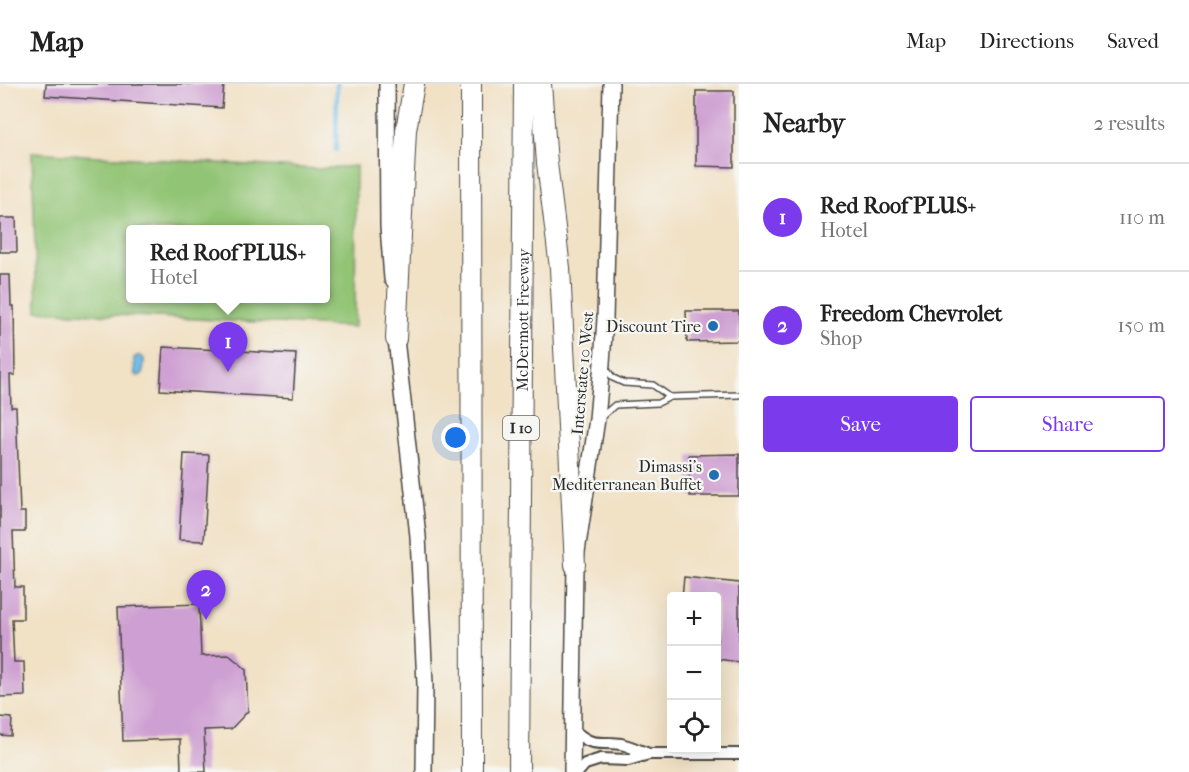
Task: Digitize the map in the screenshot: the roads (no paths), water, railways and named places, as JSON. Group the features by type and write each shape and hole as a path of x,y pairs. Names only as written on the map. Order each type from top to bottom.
{"highway":[{"path":"396,339 406,130 414,84"},
{"path":"471,84 472,772"},
{"name":"McDermott Freeway","path":"519,772 524,84"},
{"path":"541,84 547,162 560,268 575,565"}],"main road":[{"path":"387,84 388,226 396,339 418,536 425,684 424,772"},
{"name":"Interstate 10 West","path":"572,772 575,565 597,419 602,363 612,87"}],"street":[{"path":"572,729 584,740 597,744 623,744 649,754"},
{"path":"579,772 585,764 601,759 627,760 649,754 739,754"}],"lane":[{"path":"602,363 613,378 624,384 653,385 670,396"},
{"path":"597,419 615,405 658,403 670,396 739,395"}],"water":[{"path":"137,356 144,359 143,373 139,376 135,375 134,358"}],"waterway":[{"path":"336,150 337,84"}],"place":[{"name":"Discount Tire","path":"713,326"},
{"name":"Red Roof PLUS+","path":"228,372"},
{"name":"Dimassi's Mediterranean Buffet","path":"714,475"},
{"name":"Freedom Chevrolet","path":"206,620"}]}
